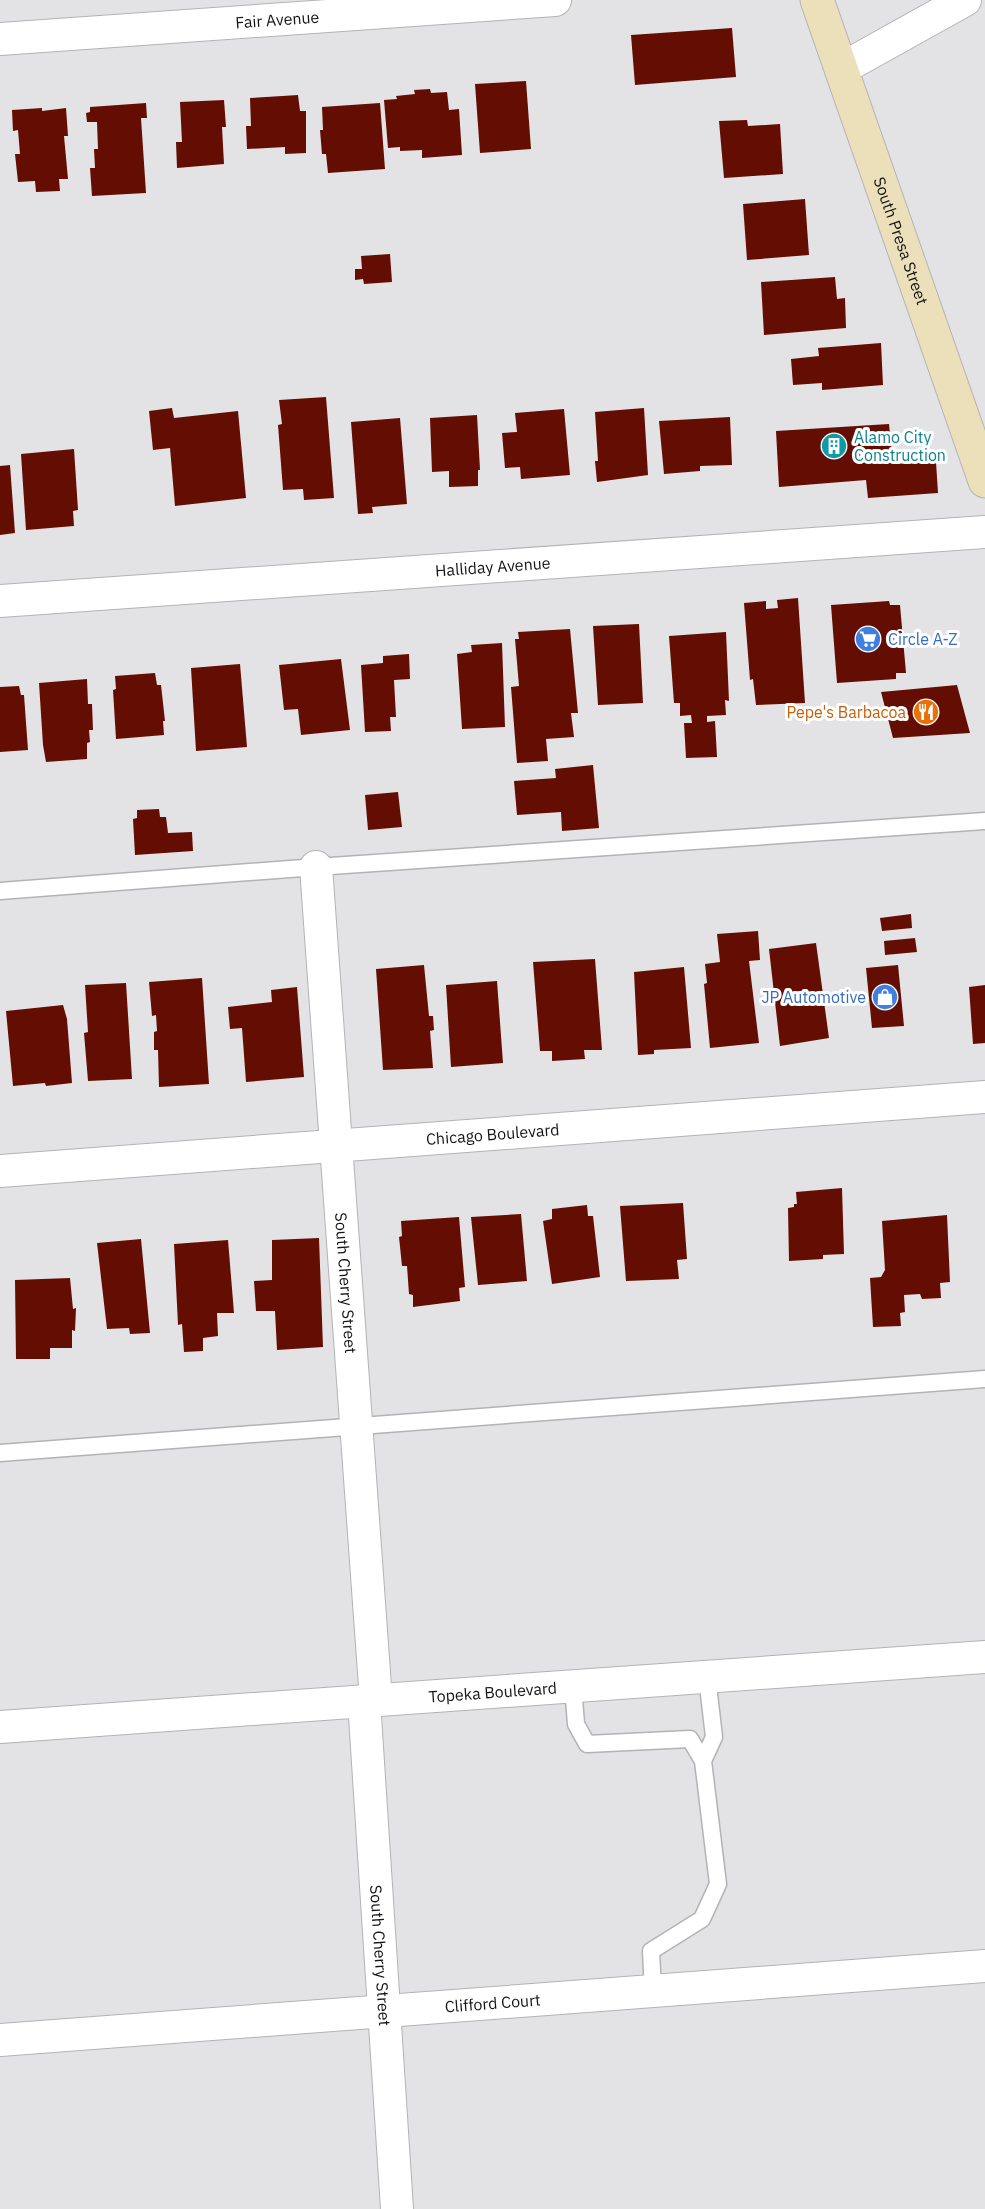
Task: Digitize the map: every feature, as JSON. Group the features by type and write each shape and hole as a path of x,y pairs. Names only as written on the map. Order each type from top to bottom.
{"main road":[{"name":"South Presa Street","path":"817,0 985,481"}],"street":[{"name":"Fair Avenue","path":"0,39 555,0"},
{"path":"841,69 965,0"},
{"name":"Halliday Avenue","path":"0,601 985,532"},
{"name":"South Cherry Street","path":"315,867 356,1427 384,2012 397,2209"},
{"name":"Chicago Boulevard","path":"0,1172 985,1097"},
{"name":"Topeka Boulevard","path":"0,1727 985,1657"},
{"name":"Clifford Court","path":"0,2040 985,1966"}],"lane":[{"path":"0,891 985,821"},
{"path":"0,1453 985,1380"},
{"path":"704,1761 714,1737 707,1677"},
{"path":"573,1686 576,1724 587,1744 690,1739 704,1761 718,1884 702,1919 651,1951 653,1991"}],"building":[{"path":"732,28 736,77 635,85 631,35"},
{"path":"526,81 531,149 480,153 475,84"},
{"path":"430,89 431,93 447,92 449,110 459,109 462,155 422,158 422,150 400,151 400,147 388,148 384,100 415,94 414,90"},
{"path":"298,95 300,111 306,111 306,153 285,154 285,147 247,149 246,126 251,126 250,98"},
{"path":"224,100 226,127 222,127 224,164 177,168 176,142 182,142 180,102"},
{"path":"146,103 147,118 141,118 146,193 92,196 90,168 95,168 94,149 98,149 97,122 87,122 86,113 90,112 90,107"},
{"path":"380,103 385,169 328,173 326,154 322,154 320,130 323,130 322,107"},
{"path":"42,108 42,111 66,108 68,136 64,136 68,179 59,179 60,191 36,192 35,181 18,182 15,154 20,154 18,130 13,131 12,110"},
{"path":"747,120 748,126 780,124 783,174 724,178 719,121"},
{"path":"805,199 809,255 747,260 743,204"},
{"path":"390,254 392,282 364,284 363,279 355,280 355,269 362,269 361,256"},
{"path":"835,277 837,299 845,298 846,328 764,335 761,282"},
{"path":"881,343 883,385 822,390 822,383 793,385 791,359 819,356 818,348"},
{"path":"326,397 334,498 304,500 303,489 283,490 278,425 282,424 279,400"},
{"path":"172,408 174,418 238,411 246,498 175,506 170,448 153,450 149,411"},
{"path":"644,408 648,475 597,482 595,412"},
{"path":"564,409 570,475 521,479 520,467 505,468 502,433 517,432 515,413"},
{"path":"477,415 480,470 478,470 478,486 449,487 449,471 432,472 430,418"},
{"path":"730,417 732,465 700,466 700,471 664,474 659,421"},
{"path":"400,418 407,504 372,507 373,513 358,514 351,422"},
{"name":"Alamo City Construction","path":"889,424 893,464 936,462 938,493 868,498 866,480 779,487 776,431"},
{"path":"74,449 78,510 73,511 74,526 26,530 21,454"},
{"path":"10,465 15,533 0,535 0,466"},
{"path":"798,598 805,703 756,705 753,679 750,680 744,603 766,601 766,609 778,608 777,600"},
{"name":"Circle A-Z","path":"889,601 890,605 900,605 906,673 896,673 896,679 837,683 831,605"},
{"path":"639,624 643,703 598,705 593,626"},
{"path":"570,629 578,713 571,713 574,737 546,739 548,761 517,763 511,687 519,686 515,639 519,639 518,632"},
{"path":"726,632 729,701 725,700 726,715 707,716 707,722 715,721 717,757 686,758 684,723 692,723 691,715 680,716 680,703 674,703 669,636"},
{"path":"502,643 505,727 462,729 457,654 472,652 471,645"},
{"path":"409,654 410,679 394,680 396,717 390,717 391,731 365,732 361,665 383,663 383,656"},
{"path":"341,659 350,730 301,735 298,709 284,710 279,665"},
{"path":"240,664 247,747 196,751 191,668"},
{"path":"155,673 157,685 161,685 165,721 163,721 164,735 116,739 113,690 116,689 115,676"},
{"path":"87,679 88,704 92,704 93,730 89,730 90,742 87,743 87,759 46,762 39,683"},
{"name":"Pepe's Barbacoa","path":"957,685 970,733 893,738 881,692"},
{"path":"19,686 21,695 24,695 28,750 0,752 0,687"},
{"path":"593,765 599,828 562,831 561,812 517,815 514,781 556,778 555,769"},
{"path":"398,792 402,827 368,830 365,795"},
{"path":"159,809 160,817 166,817 168,833 192,832 193,851 135,855 133,819 137,818 137,810"},
{"path":"911,914 912,928 882,931 880,918"},
{"path":"758,931 760,960 749,961 759,1043 710,1048 704,984 707,983 705,964 720,962 717,934"},
{"path":"915,938 917,952 885,955 884,941"},
{"path":"816,943 829,1038 780,1046 769,949"},
{"path":"595,959 602,1050 584,1050 585,1059 552,1061 552,1051 540,1051 533,962"},
{"path":"424,965 429,1016 433,1016 434,1030 430,1031 433,1068 383,1070 376,969"},
{"name":"JP Automotive","path":"898,965 904,1026 872,1028 866,968"},
{"path":"684,967 691,1048 654,1050 654,1054 638,1055 634,972"},
{"path":"202,978 209,1084 159,1087 158,1050 154,1050 154,1032 157,1031 156,1015 152,1016 149,982"},
{"path":"497,981 503,1063 451,1067 446,985"},
{"path":"126,983 132,1079 88,1081 84,1033 88,1032 85,985"},
{"path":"985,985 985,1043 973,1044 969,987"},
{"path":"297,987 304,1077 246,1082 242,1028 230,1029 228,1007 272,1002 271,990"},
{"path":"63,1005 67,1019 72,1083 13,1086 6,1011"},
{"path":"842,1188 844,1254 823,1255 823,1259 789,1261 788,1208 797,1204 796,1192"},
{"path":"683,1203 687,1259 677,1260 679,1279 626,1281 620,1206"},
{"path":"587,1205 588,1216 593,1216 600,1277 552,1284 543,1221 552,1219 552,1209"},
{"path":"521,1214 527,1281 478,1285 471,1217"},
{"path":"947,1215 950,1282 940,1283 941,1298 922,1299 920,1294 904,1295 905,1312 900,1313 901,1326 873,1327 870,1278 881,1277 885,1270 882,1221"},
{"path":"459,1217 465,1287 459,1288 460,1301 413,1307 413,1295 409,1294 407,1266 402,1266 399,1237 402,1236 401,1221"},
{"path":"319,1238 323,1347 277,1350 275,1311 256,1311 254,1281 272,1280 272,1240"},
{"path":"141,1239 150,1333 130,1334 129,1328 107,1329 97,1243"},
{"path":"228,1240 234,1313 217,1313 218,1336 203,1338 203,1351 184,1352 182,1324 178,1325 174,1244"},
{"path":"70,1278 73,1309 76,1308 72,1348 50,1348 50,1359 16,1359 15,1280"}],"place":[{"name":"Alamo City Construction","path":"834,446"},
{"name":"Circle A-Z","path":"868,639"},
{"name":"Pepe's Barbacoa","path":"926,712"},
{"name":"JP Automotive","path":"885,997"}]}
